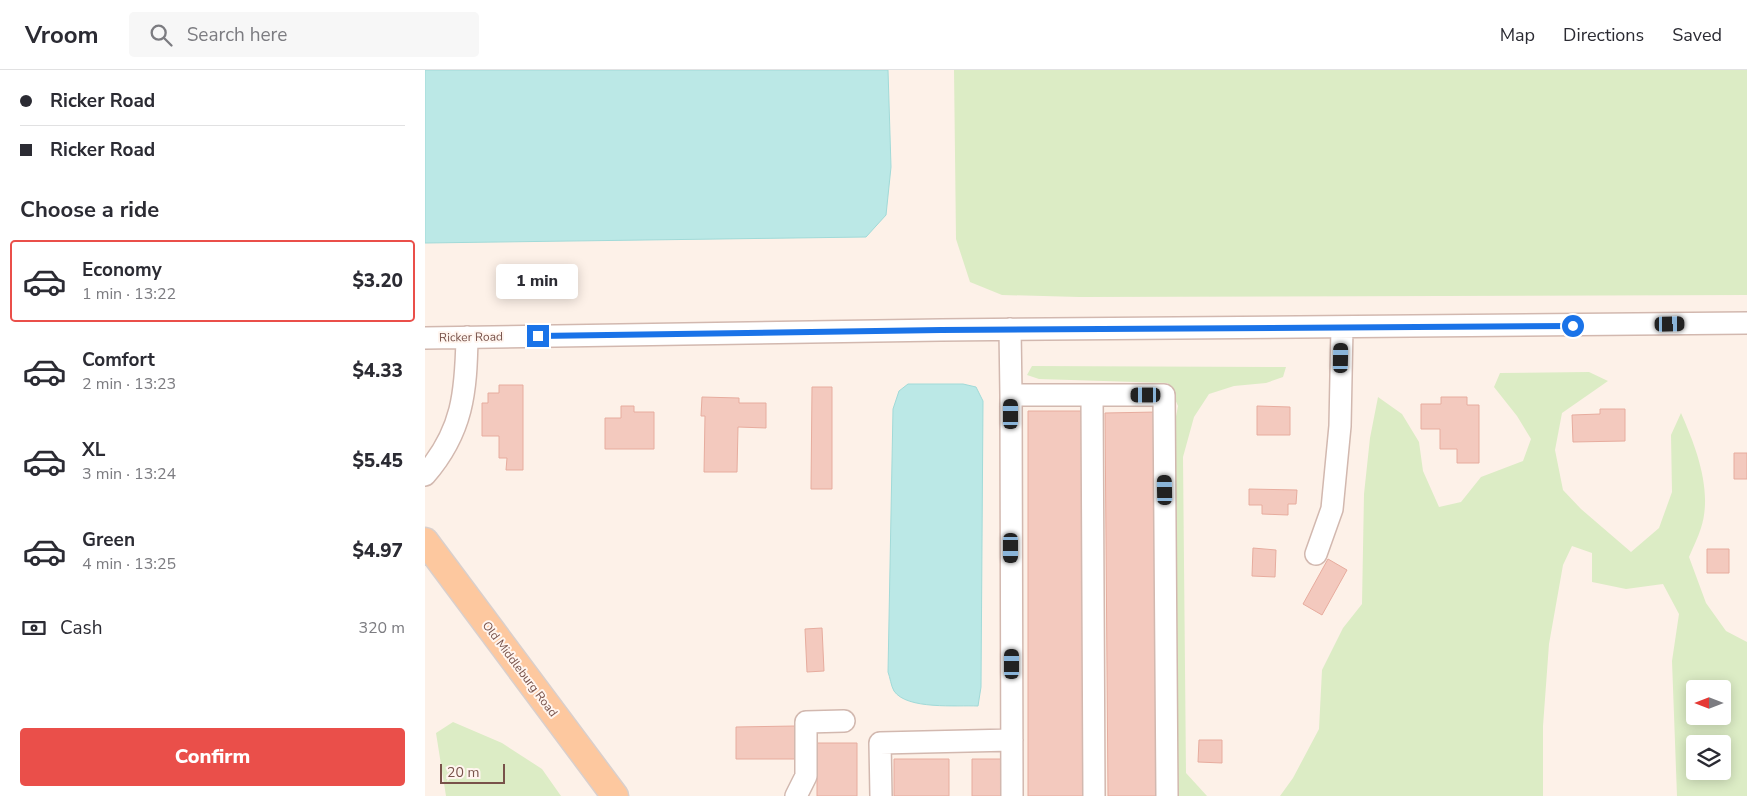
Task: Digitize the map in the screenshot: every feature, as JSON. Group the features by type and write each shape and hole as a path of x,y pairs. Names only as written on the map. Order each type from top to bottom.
{"main road":[{"name":"Old Middleburg Road","path":"425,541 615,796"}],"street":[{"name":"Ricker Road","path":"425,338 1747,323"},
{"path":"1316,554 1332,509 1339,426 1342,327"},
{"path":"1010,330 1012,796"},
{"path":"425,475 435,463 461,411 466,387 467,337"},
{"path":"1011,395 1164,395 1167,796"},
{"path":"1092,395 1094,796"},
{"path":"796,796 806,776 806,722 844,721"},
{"path":"881,796 880,743 1012,740"}],"green space":[{"path":"954,70 1747,70 1747,295 1079,297 1002,295 970,282 956,239"},
{"path":"1032,366 1286,367 1283,377 1266,383 1234,386 1209,394 1194,417 1183,457 1186,773 1207,796 1177,796 1173,432 1178,406 1168,383 1039,379 1027,375"},
{"path":"1589,372 1608,381 1562,413 1555,450 1563,490 1581,509 1631,552 1659,528 1672,492 1671,435 1681,413 1701,469 1705,499 1701,528 1689,557 1706,603 1726,631 1747,642 1747,796 1677,796 1672,661 1679,614 1663,584 1626,589 1592,582 1592,553 1572,546 1563,565 1549,644 1543,726 1543,796 1280,796 1293,778 1319,729 1322,670 1343,628 1362,604 1364,494 1370,438 1378,397 1402,414 1419,442 1423,471 1439,507 1461,502 1481,477 1523,461 1531,439 1517,416 1494,387 1500,373"},
{"path":"453,722 502,743 542,769 561,796 446,796 436,733"}],"water":[{"path":"425,70 888,70 891,167 886,215 866,237 425,243"},
{"path":"908,384 963,384 976,387 983,401 981,687 978,706 933,705 910,701 900,697 894,691 888,672 893,409 899,391"}],"building":[{"path":"499,385 523,385 523,470 506,470 507,458 499,458 499,436 482,436 482,403 488,403 488,393 499,393"},
{"path":"812,387 832,387 832,489 811,489"},
{"path":"702,397 739,398 739,403 766,403 766,428 738,427 737,472 704,472 705,416 701,416"},
{"path":"1441,397 1467,397 1467,405 1479,405 1479,463 1457,463 1457,449 1440,449 1440,429 1421,429 1421,404 1441,404"},
{"path":"621,406 634,406 634,412 654,412 654,449 605,449 605,418 621,418"},
{"path":"1257,406 1290,407 1290,435 1257,435"},
{"path":"1600,409 1625,409 1625,441 1573,442 1572,415 1600,414"},
{"path":"1028,411 1087,411 1087,796 1028,796"},
{"path":"1157,412 1160,796 1108,796 1105,413"},
{"path":"1734,453 1747,453 1747,479 1734,479"},
{"path":"1249,489 1297,490 1296,504 1288,504 1288,515 1262,514 1262,505 1249,505"},
{"path":"1253,548 1276,550 1275,577 1252,576"},
{"path":"1707,549 1729,549 1729,573 1707,573"},
{"path":"1328,559 1347,570 1322,615 1303,604"},
{"path":"822,628 824,671 807,672 805,629"},
{"path":"795,726 795,759 736,759 736,727"},
{"path":"1199,740 1222,740 1222,763 1198,762"},
{"path":"817,743 857,743 857,796 817,796"},
{"path":"894,759 949,759 949,796 894,796"},
{"path":"972,759 1006,759 1006,796 972,796"}],"route":[{"path":"538,336 941,330 1573,326"}]}
